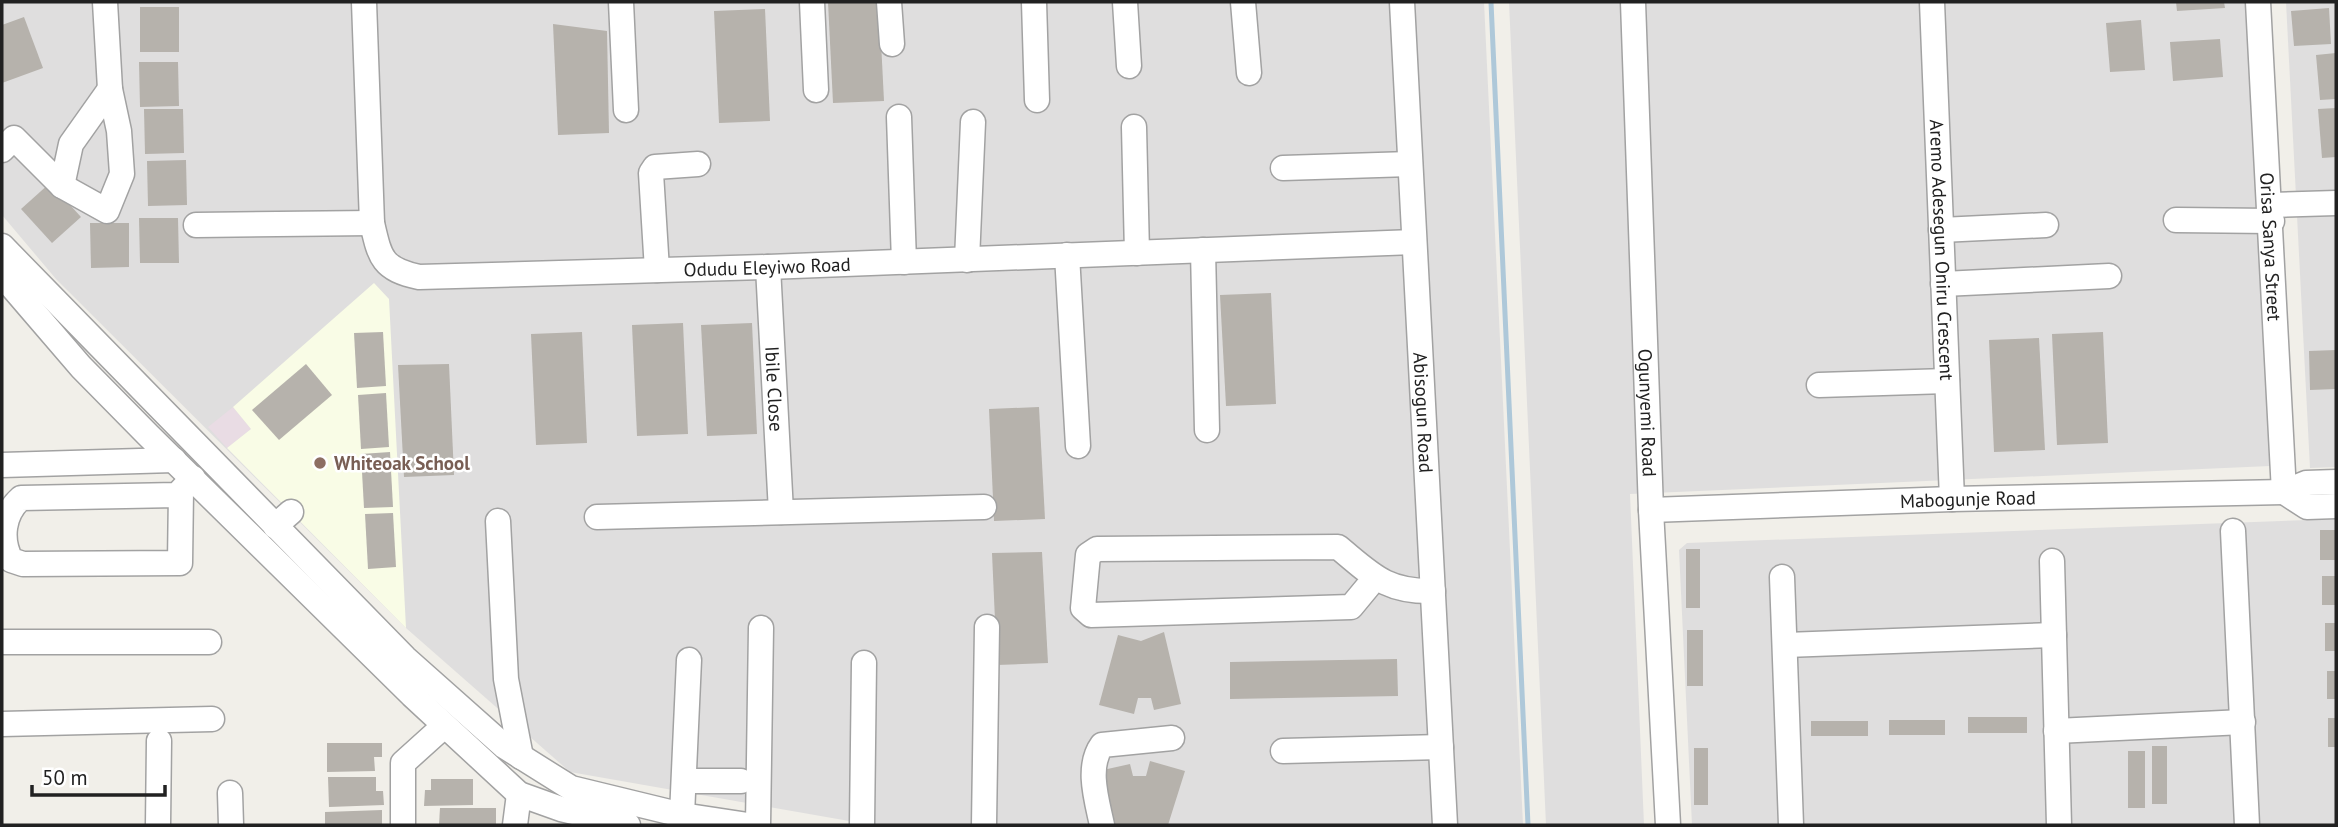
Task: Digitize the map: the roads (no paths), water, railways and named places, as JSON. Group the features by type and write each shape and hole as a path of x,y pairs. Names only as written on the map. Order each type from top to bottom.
{"street":[{"path":"2,150 14,138 62,186 107,211 122,174 119,131 110,89 105,2"},
{"name":"Odudu Eleyiwo Road","path":"364,2 372,223 380,256 396,272 419,277 768,267 1414,242"},
{"path":"621,2 626,110"},
{"path":"812,2 816,90"},
{"path":"889,2 892,44"},
{"path":"1034,2 1037,100"},
{"path":"1125,2 1129,66"},
{"path":"1243,2 1249,73"},
{"name":"Abisogun Road","path":"1402,2 1445,825"},
{"name":"Ogunyemi Road","path":"1633,2 1651,510 1668,825"},
{"name":"Aremo Adesegun Oniru Crescent","path":"1932,2 1952,499"},
{"name":"Orisa Sanya Street","path":"2258,2 2284,492"},
{"path":"62,186 71,144 110,89"},
{"path":"899,117 904,262"},
{"path":"967,260 973,122"},
{"path":"1134,127 1137,253"},
{"path":"657,270 651,173 655,167 698,164"},
{"path":"1283,168 1410,164"},
{"path":"2176,220 2271,213 2336,203"},
{"path":"196,226 372,223"},
{"path":"1941,230 2046,225"},
{"path":"2,246 99,348 283,519 405,658 474,721 521,757 571,788 682,815 748,825"},
{"path":"1203,250 1207,429"},
{"path":"1068,256 1078,446"},
{"name":"Ibile Close","path":"768,267 781,512"},
{"path":"2,275 81,367 174,460 187,485 519,794 561,809 628,825"},
{"path":"1943,284 2109,276"},
{"path":"2,301 81,367"},
{"path":"81,367 99,348"},
{"path":"1819,385 1947,381"},
{"path":"2,465 174,460"},
{"name":"Mabogunje Road","path":"1651,510 1952,499 2284,492 2306,483 2336,482"},
{"path":"187,485 180,563 23,564 11,560 4,549 6,518 21,498 177,495 187,485"},
{"name":"Mabogunje Road","path":"2284,492 2307,507 2336,506"},
{"path":"597,517 984,507"},
{"path":"498,521 506,679 521,757"},
{"path":"2233,531 2247,825"},
{"path":"1375,578 1351,607 1091,615 1083,608 1088,555 1097,549 1338,547 1375,578 1405,592 1433,591"},
{"path":"2052,561 2059,825"},
{"path":"1782,577 1791,825"},
{"path":"984,825 987,627"},
{"path":"758,825 761,628"},
{"path":"1786,645 2054,635"},
{"path":"2,642 208,642"},
{"path":"682,815 689,660"},
{"path":"862,825 864,663"},
{"path":"2,724 212,719"},
{"path":"2056,732 2243,722"},
{"path":"403,825 403,763 444,726"},
{"path":"1102,825 1094,784 1097,751 1102,745 1172,738"},
{"path":"158,825 159,741"},
{"path":"1283,751 1441,747"},
{"path":"685,780 741,781"},
{"path":"230,793 232,825"},
{"path":"515,825 519,794"}],"waterway":[{"path":"1491,2 1528,825"}],"place":[{"name":"Whiteoak School","path":"320,463"}]}
